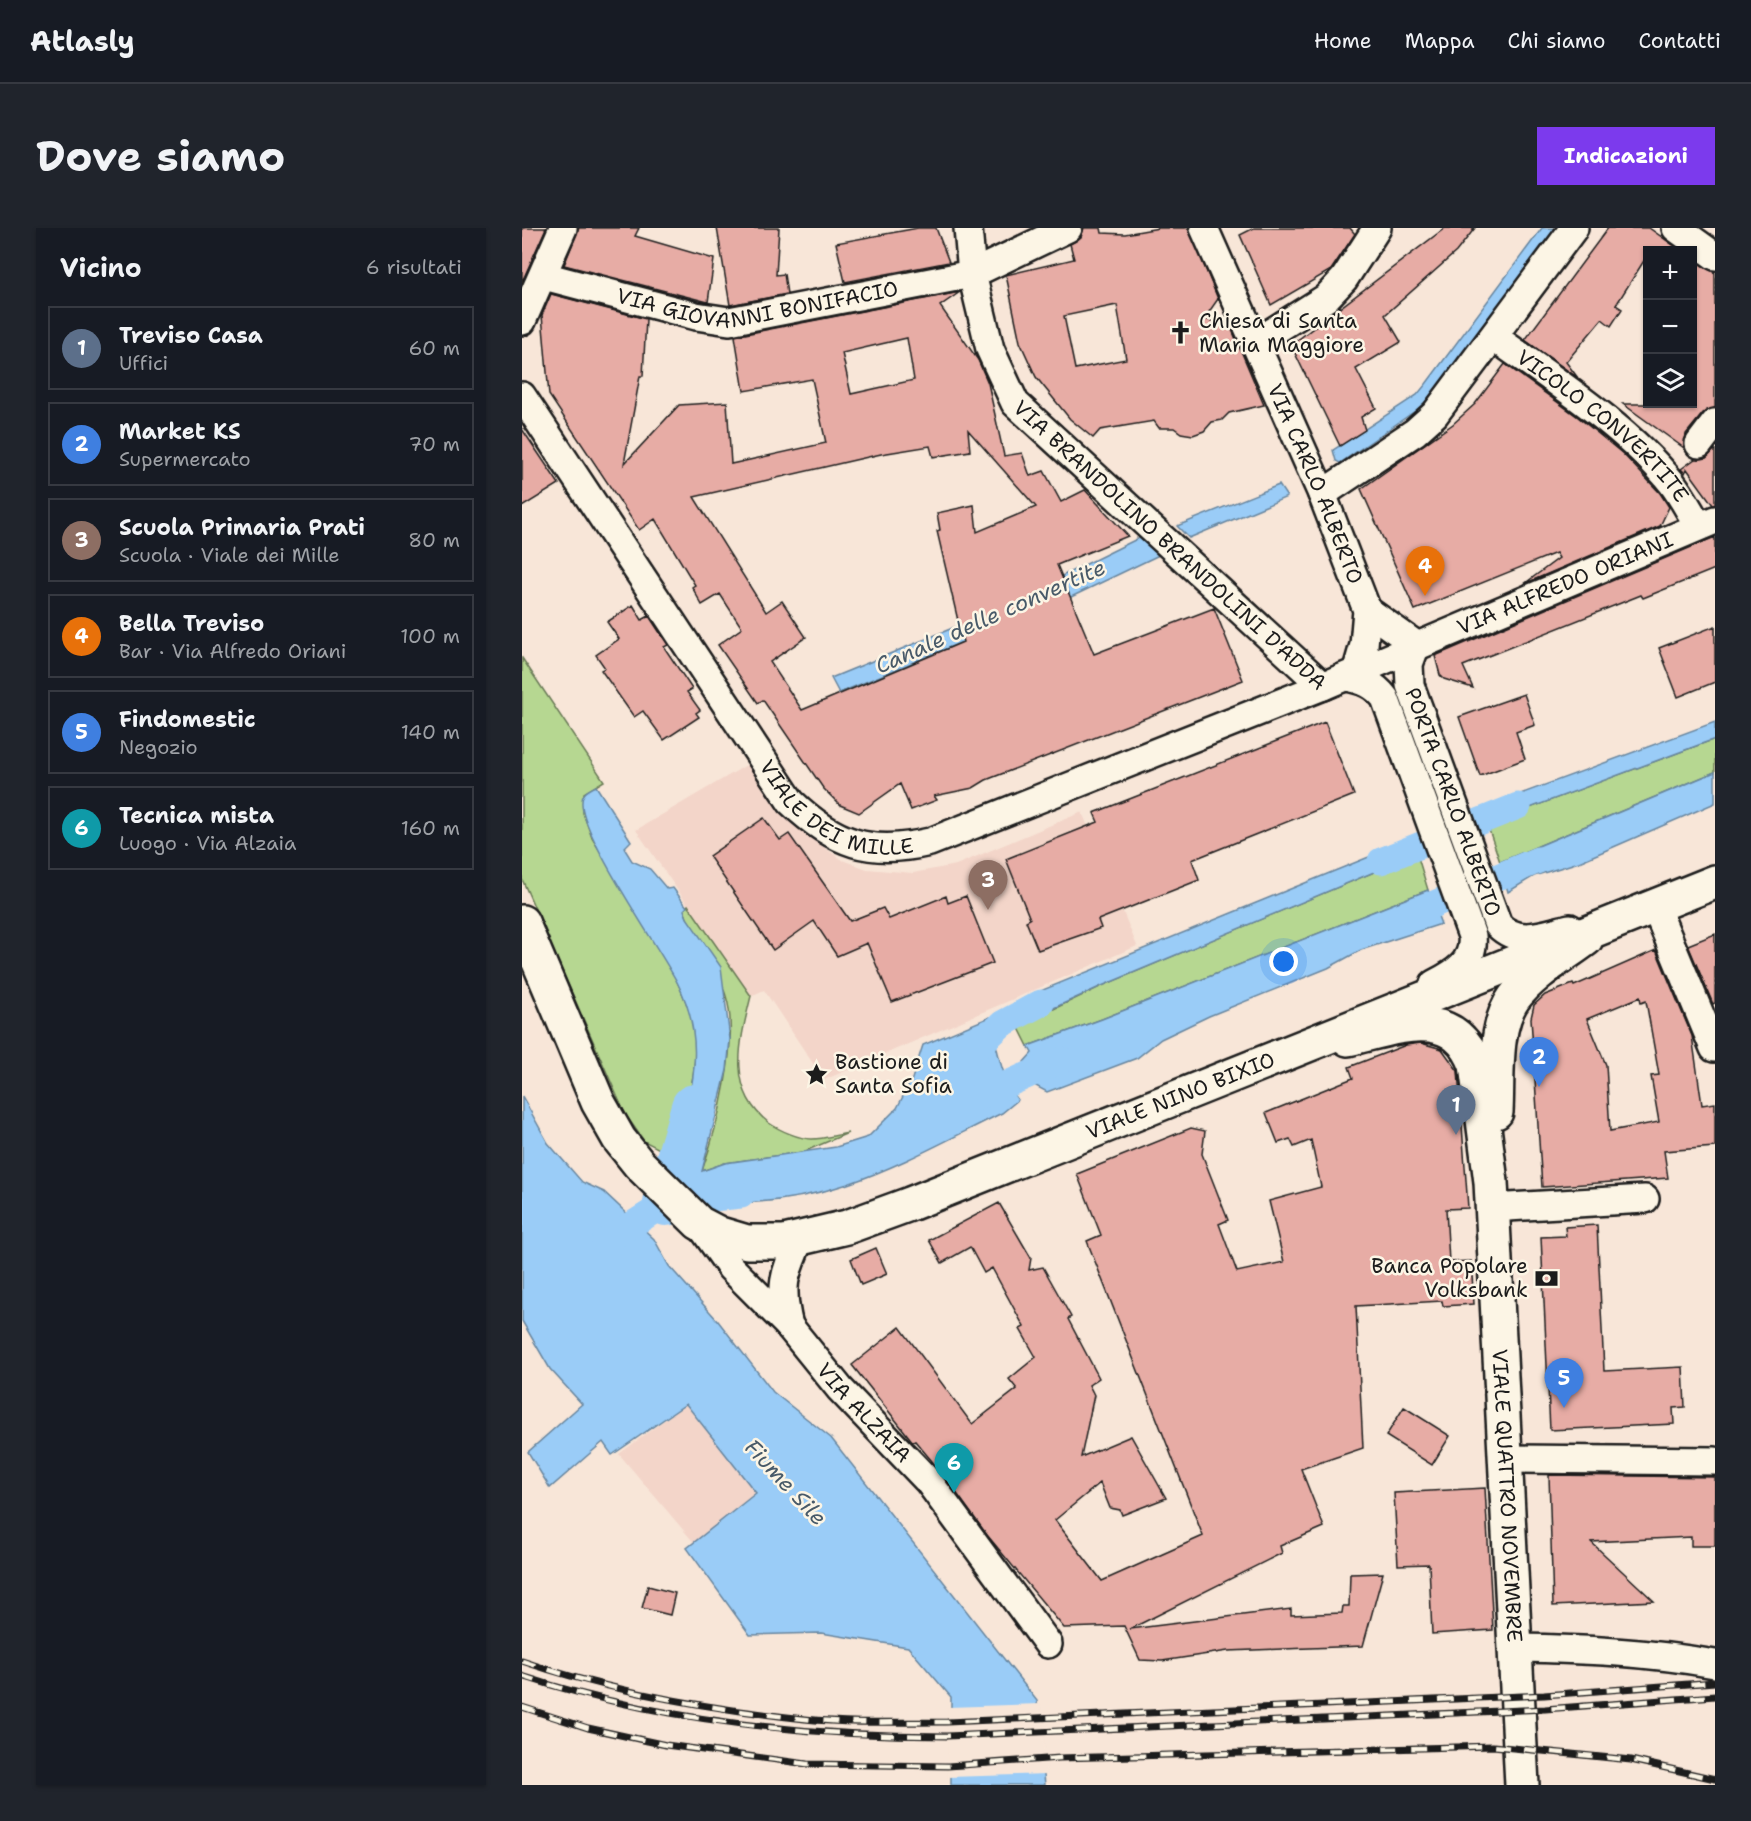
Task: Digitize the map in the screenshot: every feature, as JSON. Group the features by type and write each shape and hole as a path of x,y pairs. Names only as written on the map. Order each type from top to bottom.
{"main road":[{"name":"VIALE NINO BIXIO","path":"699,1223 747,1242 784,1242 847,1227 1371,1021 1715,882"},
{"path":"522,922 598,1102 619,1139 639,1164 699,1223"},
{"name":"VIALE QUATTRO NOVEMBRE","path":"1492,1195 1503,1022 1513,1000 1526,984 1605,925"},
{"name":"VIALE QUATTRO NOVEMBRE","path":"1295,1050 1420,1023 1437,1025 1449,1031 1469,1047 1476,1065 1492,1195 1522,1785"}],"street":[{"path":"522,321 544,276 563,228"},
{"name":"VIA BRANDOLINO BRANDOLINI D'ADDA","path":"968,228 972,274 990,349 1015,403 1342,678 1416,645"},
{"name":"VIA GIOVANNI BONIFACIO","path":"544,276 696,316 729,321 972,274 1068,228"},
{"name":"VIA CARLO ALBERTO","path":"1204,228 1322,494 1367,610 1364,645 1342,678"},
{"path":"1256,342 1326,298 1344,279 1377,228"},
{"path":"1322,494 1415,432 1436,414 1574,228"},
{"path":"1676,228 1715,256"},
{"name":"VICOLO CONVERTITE","path":"1494,337 1565,388 1644,453 1707,523"},
{"name":"VIALE DEI MILLE","path":"522,396 791,802 816,825 835,836 887,850 930,843 1342,678"},
{"path":"1699,444 1715,423"},
{"name":"VIA ALFREDO ORIANI","path":"1416,645 1707,523"},
{"name":"VIA CARLO ALBERTO","path":"1367,610 1416,645"},
{"name":"PORTA CARLO ALBERTO","path":"1416,645 1409,664 1410,685 1498,925 1507,934 1522,939 1645,909"},
{"name":"PORTA CARLO ALBERTO","path":"1342,678 1365,680 1385,698 1472,936 1473,946 1468,961 1455,973 1371,1021"},
{"path":"1645,909 1714,1048"},
{"path":"1492,1195 1645,1199"},
{"name":"VIA ALZAIA","path":"699,1223 731,1268 789,1326 840,1389 929,1482 1048,1644"},
{"name":"VIA ALZAIA","path":"789,1326 783,1303 783,1279 800,1238"},
{"path":"1505,1459 1715,1461"},
{"path":"1514,1648 1589,1648 1667,1655 1715,1664"}],"shaded area":[{"path":"750,763 782,811 811,838 842,860 867,869 913,873 956,865 1082,812 1137,946 824,1080 764,990 751,996 636,830"},
{"path":"686,1404 758,1496 696,1545 619,1454"}],"green space":[{"path":"522,658 604,781 584,793 583,813 592,838 654,937 682,993 691,1019 695,1040 692,1084 671,1155 644,1141 625,1114 522,879"},
{"path":"1715,739 1715,772 1500,862 1487,824"},
{"path":"1417,854 1428,890 1028,1046 1018,1026 1104,985"},
{"path":"688,905 751,996 743,1030 740,1064 747,1096 755,1110 773,1126 807,1139 848,1133 803,1152 725,1163 702,1171 725,1084 729,1059 730,1014 718,976 687,918 684,910"}],"water":[{"path":"1542,228 1561,228 1436,392 1415,411 1340,463 1336,461 1333,450 1417,395"},
{"path":"1279,485 1287,497 1189,538 1177,526"},
{"name":"Canale delle convertite","path":"1139,538 1159,555 1071,597 839,693 831,678 977,618"},
{"path":"1715,722 1715,739 1487,824 1480,809"},
{"path":"1715,772 1715,803 1579,862 1534,876 1508,892 1500,862"},
{"path":"596,786 631,841 624,848 632,861 650,869 667,889 673,888 687,907 684,910 687,918 721,967 730,1039 727,1070 702,1171 725,1163 836,1147 868,1137 897,1108 912,1079 923,1045 990,1017 1003,1071 1018,1100 1002,1113 933,1148 865,1178 795,1198 757,1202 717,1202 712,1205 674,1167 671,1157 687,1105 694,1069 695,1051 690,1017 677,982 593,839 585,817 582,799 588,790"},
{"path":"1413,839 1417,854 1104,985 1010,1028 1006,1015 1022,1007 1028,996"},
{"path":"1428,890 1441,924 1361,950 1328,968 1209,1016 1161,1039 1137,1058 1047,1092 1034,1085 1024,1062 1032,1053 1028,1046"},
{"name":"Fiume Sile","path":"522,1096 548,1143 582,1182 604,1192 654,1239 669,1266 718,1321 773,1392 831,1438 1037,1701 1045,1785 951,1785 951,1697 908,1647 821,1633 750,1635 687,1548 756,1493 686,1404 612,1455 603,1442 550,1488 528,1452 582,1404 550,1369 522,1321"}],"pier":[{"path":"1040,1704 1047,1774 948,1777 948,1707"}],"building":[{"path":"522,228 546,228 522,282"},
{"path":"579,228 639,228 635,236 714,259 708,302 564,265"},
{"path":"717,228 779,228 776,275 784,274 787,294 730,305"},
{"path":"918,228 936,228 949,262 845,282 836,243"},
{"path":"1084,228 1101,228 1102,233 1125,234 1159,228 1189,228 1218,299 1204,319 1230,325 1264,405 1229,413 1222,420 1212,422 1204,431 1193,435 1181,433 1174,428 1159,428 1154,421 1100,430 1093,438 1070,419 1036,377 1020,342 1006,275 1074,259 1070,244 1081,237","holes":["1117,305 1126,359 1075,369 1064,316"]},
{"path":"1254,228 1350,228 1355,234 1331,270 1271,305 1240,235"},
{"path":"1445,228 1475,228 1456,252 1385,315 1401,342 1356,369 1376,408 1361,417 1365,430 1340,446 1291,345"},
{"path":"1608,228 1649,228 1674,246 1643,246 1643,262 1616,305 1622,309 1611,326 1602,319 1566,362 1578,378 1525,340"},
{"path":"1697,262 1715,273 1715,408 1703,413 1686,434 1684,448 1623,404 1643,404 1643,408 1697,408"},
{"path":"960,292 940,306 978,360 988,383 1004,456 1022,453 1030,476 1044,471 1061,502 1085,490 1128,536 1057,565 1094,654 1214,608 1243,680 986,780 973,788 934,796 937,800 911,810 900,784 859,813 840,805 823,788 763,700 758,703 718,645 742,628 720,594 702,605 692,587 695,585 655,519 639,530 549,395 542,315 551,294 646,319 643,376 640,376 624,464 679,405 727,402 731,464 826,443 812,379 744,391 735,336","holes":["907,338 914,380 851,394 842,353","968,430 1036,507 977,532 974,505 937,513 940,530 937,531 963,642 802,710 770,662 806,637 782,601 766,612 694,497 881,454 930,446 933,457 970,451"]},
{"path":"1505,364 1578,417 1623,454 1660,493 1669,507 1660,526 1524,584 1559,558 1556,553 1415,610 1361,489 1453,424 1475,404"},
{"path":"522,429 559,484 522,507"},
{"path":"1715,449 1715,505 1713,505 1687,469 1685,473 1681,469 1695,459 1706,458"},
{"path":"1715,537 1715,569 1643,598 1641,595 1463,666 1473,688 1444,679 1440,675 1435,656"},
{"path":"633,605 642,620 649,616 668,645 664,647 692,689 687,692 700,710 696,713 699,717 664,740 643,711 634,717 601,670 605,668 596,655 619,639 607,622"},
{"path":"1715,626 1715,682 1678,697 1659,648"},
{"path":"1524,694 1535,725 1516,732 1525,759 1480,776 1459,717"},
{"path":"1325,722 1354,795 1192,860 1199,880 1098,920 1101,928 1038,950 1026,921 1030,919 1006,859 1098,822 1094,813"},
{"path":"764,818 780,840 789,834 850,921 883,908 889,919 946,896 948,903 966,896 993,963 892,1002 867,943 837,956 814,921 773,950 709,856"},
{"path":"1715,934 1715,1003 1713,1004 1688,945"},
{"path":"1656,950 1692,1036 1702,1105 1715,1103 1715,1147 1664,1151 1668,1178 1542,1187 1531,1018 1534,1005 1545,995 1573,984 1574,986","holes":["1640,997 1641,1003 1646,1001 1659,1075 1651,1076 1659,1122 1610,1131 1606,1065 1587,1019"]},
{"path":"1421,1043 1442,1049 1458,1071 1468,1208 1446,1209 1449,1262 1471,1261 1474,1304 1443,1306 1442,1301 1356,1306 1363,1448 1301,1469 1324,1527 1280,1546 1282,1553 1130,1629 1291,1609 1291,1615 1342,1613 1343,1606 1349,1606 1350,1574 1383,1573 1363,1646 1228,1651 1162,1661 1140,1660 1124,1626 1064,1628 987,1535 942,1473 915,1441 913,1442 852,1365 900,1327 972,1424 1017,1389 1009,1379 1036,1357 1020,1329 1024,1327 992,1268 984,1273 970,1247 942,1263 929,1240 999,1203 1031,1258 1029,1270 1043,1267 1071,1317 1068,1319 1099,1378 1089,1385 1094,1395 1081,1457 1131,1436 1166,1498 1122,1515 1120,1510 1110,1508 1100,1483 1055,1520 1102,1581 1203,1536 1087,1241 1101,1235 1077,1174 1191,1128 1205,1131 1202,1154 1228,1220 1219,1224 1237,1272 1284,1262 1269,1201 1321,1187 1311,1140 1294,1147 1290,1139 1278,1143 1266,1113 1353,1078 1349,1067 1406,1045"},
{"path":"1597,1225 1604,1371 1683,1367 1685,1407 1673,1408 1674,1424 1550,1430 1541,1237 1566,1236 1565,1227"},
{"path":"876,1248 887,1274 861,1285 851,1259"},
{"path":"1404,1407 1450,1436 1432,1465 1386,1436"},
{"path":"1549,1475 1715,1477 1715,1546 1691,1546 1691,1537 1591,1542 1654,1601 1553,1606"},
{"path":"1485,1488 1493,1630 1432,1634 1429,1564 1398,1565 1394,1493"},
{"path":"648,1586 675,1593 670,1615 642,1608"}],"waterway":[{"path":"1381,861 1518,806"},
{"path":"1399,919 1538,860"},
{"path":"968,1056 1002,1024 1041,1003"},
{"path":"976,1098 1062,1060"},
{"path":"666,1203 694,1107"},
{"path":"605,1242 666,1203 741,1195"}],"railway":[{"path":"522,1661 591,1682 662,1698 805,1719 858,1722 947,1722 1544,1695 1715,1682"},
{"path":"522,1676 626,1704 732,1723 840,1733 947,1736 1545,1709 1715,1696"},
{"path":"522,1707 588,1728 666,1745 807,1764 948,1766 1060,1758 1493,1746 1631,1760 1715,1779"}],"place":[{"name":"Chiesa di Santa Maria Maggiore","path":"1181,333"},
{"name":"Bella Treviso","path":"1425,596"},
{"name":"Scuola Primaria Prati","path":"988,910"},
{"name":"Bastione di Santa Sofia","path":"817,1074"},
{"name":"Market KS","path":"1539,1087"},
{"name":"Treviso Casa","path":"1456,1135"},
{"name":"Banca Popolare Volksbank","path":"1546,1278"},
{"name":"Findomestic","path":"1564,1408"},
{"name":"Tecnica mista","path":"954,1493"}]}
